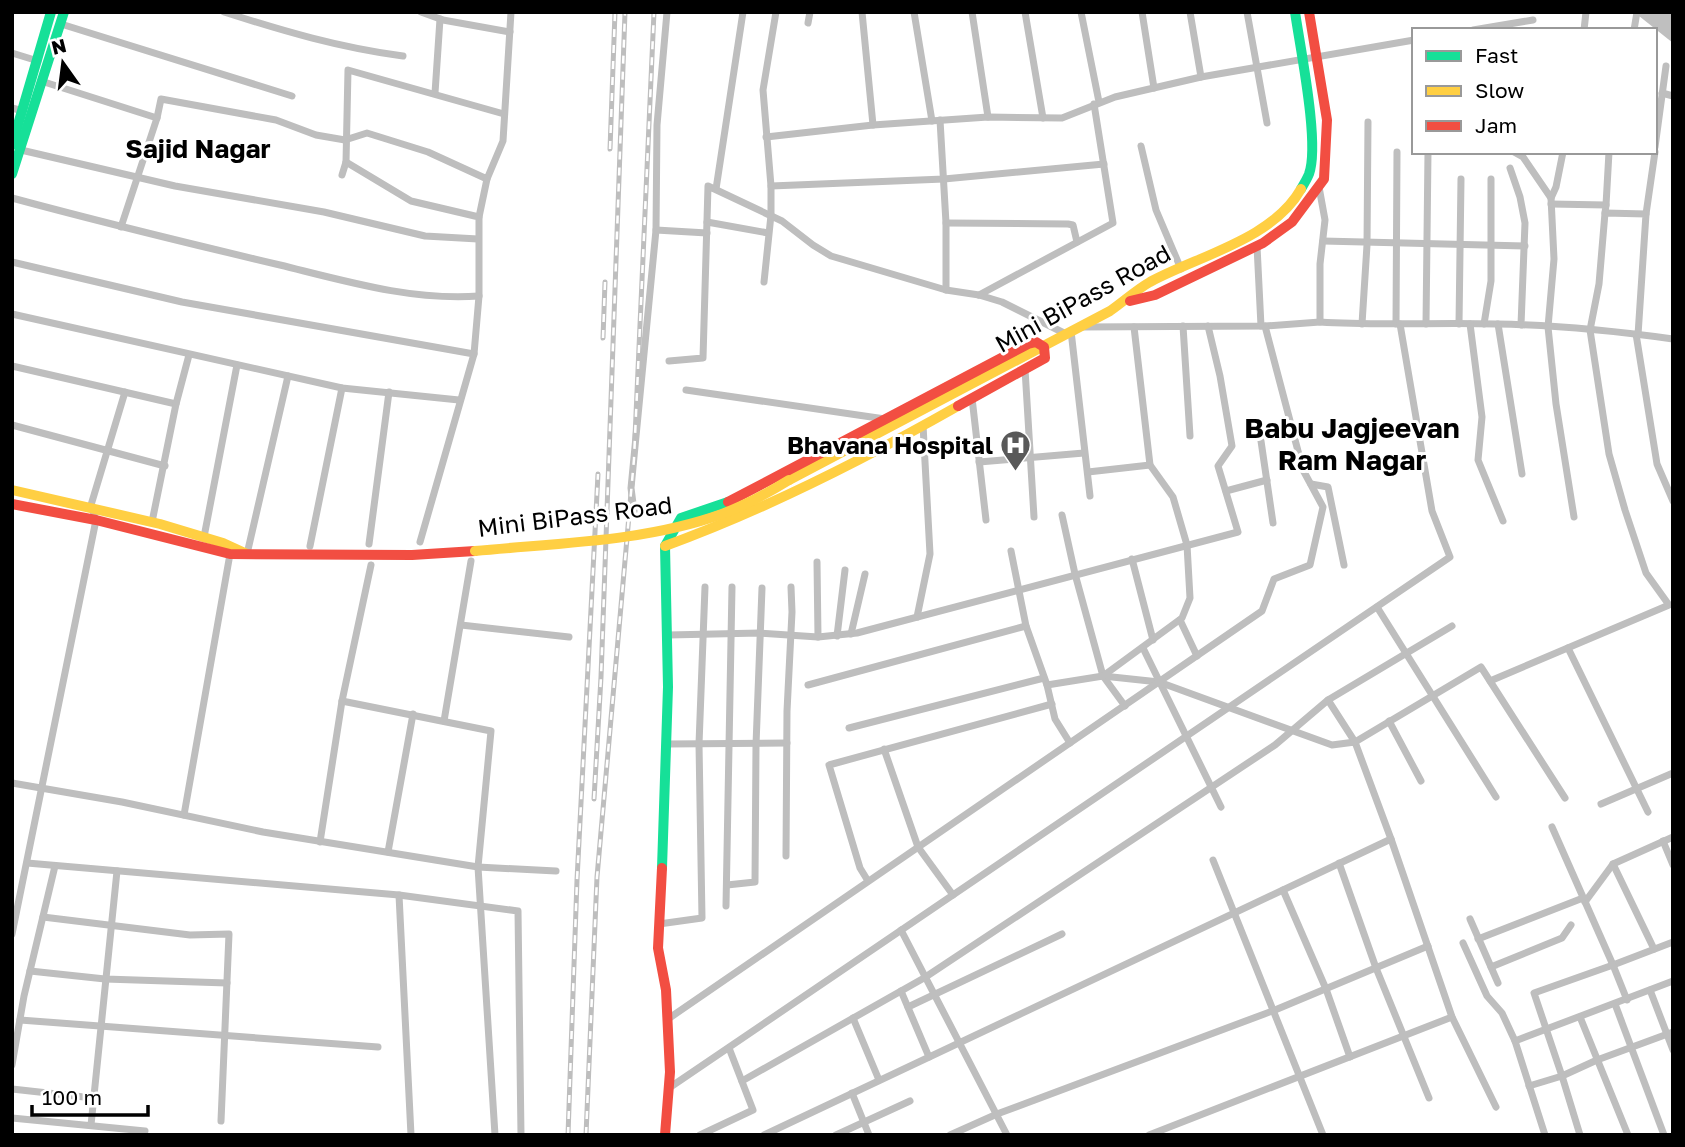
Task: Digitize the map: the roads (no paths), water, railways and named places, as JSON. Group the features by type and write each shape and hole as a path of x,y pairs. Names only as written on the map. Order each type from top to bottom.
{"street":[{"path":"12,174 18,109 38,61 51,12"},
{"path":"224,12 289,33 361,51 403,56"},
{"path":"421,12 440,19 510,32"},
{"path":"420,542 474,354 479,296 479,217 487,179 503,141 511,12"},
{"path":"634,511 631,488 656,230 657,125 667,12"},
{"path":"716,190 743,12"},
{"path":"764,282 771,215 771,186 764,90 776,12"},
{"path":"808,23 810,12"},
{"path":"862,12 873,125"},
{"path":"914,12 936,120 944,179 946,290"},
{"path":"972,12 988,117"},
{"path":"1025,12 1043,118"},
{"path":"979,295 1113,223 1082,12"},
{"path":"1142,12 1154,88"},
{"path":"1190,12 1201,77"},
{"path":"1247,12 1267,123"},
{"name":"Mini BiPass Road","path":"12,490 91,505 230,544 247,554 412,555 652,532 704,520 760,497 1044,347 1123,303 1149,283 1254,234 1294,202 1310,173 1312,145 1303,60 1294,12"},
{"path":"1123,303 1155,295 1257,246 1292,222 1319,187 1324,179 1327,120 1309,12"},
{"path":"16,148 62,18 292,96"},
{"path":"435,93 440,19"},
{"path":"1485,28 1533,20"},
{"path":"766,137 936,120 988,117 1062,118 1097,103 1201,77 1412,40"},
{"path":"12,53 38,61"},
{"path":"1657,134 1666,66"},
{"path":"342,175 346,162 348,70 504,114"},
{"path":"41,80 157,118"},
{"path":"1662,93 1673,96"},
{"path":"121,227 161,99 276,120 316,135 345,140 367,133 428,152 487,179"},
{"path":"1362,324 1367,243 1368,122"},
{"path":"1141,146 1156,210 1181,269"},
{"path":"16,148 137,177 324,212 425,236 478,239"},
{"path":"669,1088 1450,557 1432,511 1398,324 1397,152"},
{"path":"1426,324 1428,154"},
{"path":"1518,154 1523,157 1551,201 1647,214"},
{"path":"1563,154 1551,201 1553,259 1548,327 1556,404 1574,517"},
{"path":"1490,681 1669,605 1646,573 1611,468 1590,330 1598,297 1609,154"},
{"path":"1654,154 1637,334 1657,464 1673,501"},
{"path":"346,162 411,201 479,217"},
{"path":"771,186 944,179 1104,164"},
{"path":"1510,168 1525,223 1521,325"},
{"path":"1459,324 1461,179"},
{"path":"1484,324 1491,281 1490,179"},
{"path":"669,361 703,358 708,186 771,215 831,256 946,290 1002,302 1072,331 1320,322 1498,324 1673,339"},
{"path":"1319,187 1325,219 1320,322"},
{"path":"12,198 377,288 453,298 479,296"},
{"path":"707,222 768,233"},
{"path":"946,223 1068,224 1073,225 1077,242"},
{"path":"656,230 706,233"},
{"path":"1323,241 1525,246"},
{"path":"668,1019 1262,611 1274,579 1310,565 1323,507 1303,470 1263,326 1257,246"},
{"path":"12,262 182,302 474,354"},
{"path":"12,314 342,388 459,400"},
{"path":"1470,324 1482,416 1478,460 1503,521"},
{"path":"1498,324 1522,474"},
{"path":"1183,326 1190,436"},
{"path":"668,635 760,633 818,637 851,634 1238,532 1218,466 1232,446 1208,326"},
{"path":"1103,676 1180,620 1190,598 1187,545 1173,498 1150,465 1134,327"},
{"path":"1072,331 1090,496"},
{"path":"665,547 716,529 789,496 1045,358 1044,347 1036,342 1028,344 725,503 681,518 665,547 668,635 667,744 658,948 668,1019 669,1088 665,1135"},
{"path":"152,522 189,355"},
{"path":"204,537 237,365"},
{"path":"12,366 176,404"},
{"path":"1025,369 1034,517"},
{"path":"12,504 96,520 230,554 247,554 288,376"},
{"path":"310,546 342,388"},
{"path":"686,390 885,419"},
{"path":"12,934 96,520 91,505 125,392"},
{"path":"369,544 389,393"},
{"path":"972,398 986,520"},
{"path":"12,425 165,466"},
{"path":"917,617 930,554 923,425"},
{"path":"1261,441 1273,523"},
{"path":"979,462 1084,453"},
{"path":"1088,472 1150,465"},
{"path":"1226,491 1267,480"},
{"path":"1311,484 1328,486 1344,565"},
{"path":"1062,515 1103,676 1125,706"},
{"path":"1011,551 1026,626 1055,719 1070,743"},
{"path":"184,815 230,554"},
{"path":"1132,559 1153,640"},
{"path":"444,721 471,561"},
{"path":"817,562 818,637"},
{"path":"320,842 342,701 371,565"},
{"path":"837,636 845,570"},
{"path":"851,634 865,574"},
{"path":"659,925 702,918 699,744 705,587"},
{"path":"726,906 732,587"},
{"path":"786,856 791,587"},
{"path":"727,884 755,882 756,744 762,588"},
{"path":"1377,607 1496,797"},
{"path":"1180,620 1197,656"},
{"path":"461,625 569,638"},
{"path":"808,685 1026,626"},
{"path":"742,1081 924,978 1275,745 1328,700 1452,626"},
{"path":"1143,648 1221,807"},
{"path":"1568,648 1648,813"},
{"path":"849,728 1045,681 1103,676 1159,682 1332,745 1355,742 1481,667 1565,798"},
{"path":"1328,700 1355,742 1452,1017 1496,1107"},
{"path":"342,701 491,731 478,867 495,1135"},
{"path":"869,881 860,868 829,765 1052,704"},
{"path":"388,852 414,714"},
{"path":"1390,721 1421,781"},
{"path":"667,744 787,743"},
{"path":"884,750 918,848 953,895"},
{"path":"1601,804 1673,773"},
{"path":"12,783 320,842 478,867 556,871"},
{"path":"1552,827 1627,999"},
{"path":"1478,939 1584,900 1613,864 1673,837"},
{"path":"764,1135 776,1132 879,1080 1391,839"},
{"path":"1662,841 1673,865"},
{"path":"1213,860 1323,1135"},
{"path":"27,863 399,895 518,911 522,1135"},
{"path":"1339,863 1376,968 1429,1098"},
{"path":"1613,864 1654,949"},
{"path":"12,1065 30,971 55,866"},
{"path":"90,1125 117,871"},
{"path":"1283,890 1326,989 1350,1056"},
{"path":"399,895 411,1135"},
{"path":"43,917 190,934 229,934 221,1121"},
{"path":"1470,919 1498,983"},
{"path":"1491,967 1562,938 1571,925"},
{"path":"901,930 1007,1135"},
{"path":"908,1007 1062,934"},
{"path":"1580,1135 1534,993 1673,942"},
{"path":"1463,943 1487,996 1502,1013 1516,1041 1545,1135"},
{"path":"950,1135 997,1114 1275,1010 1428,946"},
{"path":"30,971 105,978 227,983"},
{"path":"1516,1041 1673,981"},
{"path":"1650,990 1670,1033 1673,1050"},
{"path":"901,991 929,1057"},
{"path":"1615,1004 1664,1135"},
{"path":"1149,1135 1452,1017"},
{"path":"1580,1017 1628,1135"},
{"path":"853,1018 879,1080"},
{"path":"20,1020 378,1047"},
{"path":"1529,1086 1562,1076 1670,1033"},
{"path":"700,1135 753,1110 729,1048"},
{"path":"12,1089 93,1097"},
{"path":"852,1093 869,1135"},
{"path":"836,1135 910,1101"},
{"path":"12,1118 145,1130"}],"railway":[{"path":"610,149 615,12"},
{"path":"594,799 601,677 625,12"},
{"path":"586,1135 597,877 634,459 654,12"},
{"path":"603,338 605,282"},
{"path":"568,1135 577,880 598,474"}],"place":[{"name":"Bhavana Hospital","path":"1016,473"}],"district":[{"name":"Sajid Nagar","path":"198,149"},
{"name":"Babu Jagjeevan Ram Nagar","path":"1352,444"}]}
